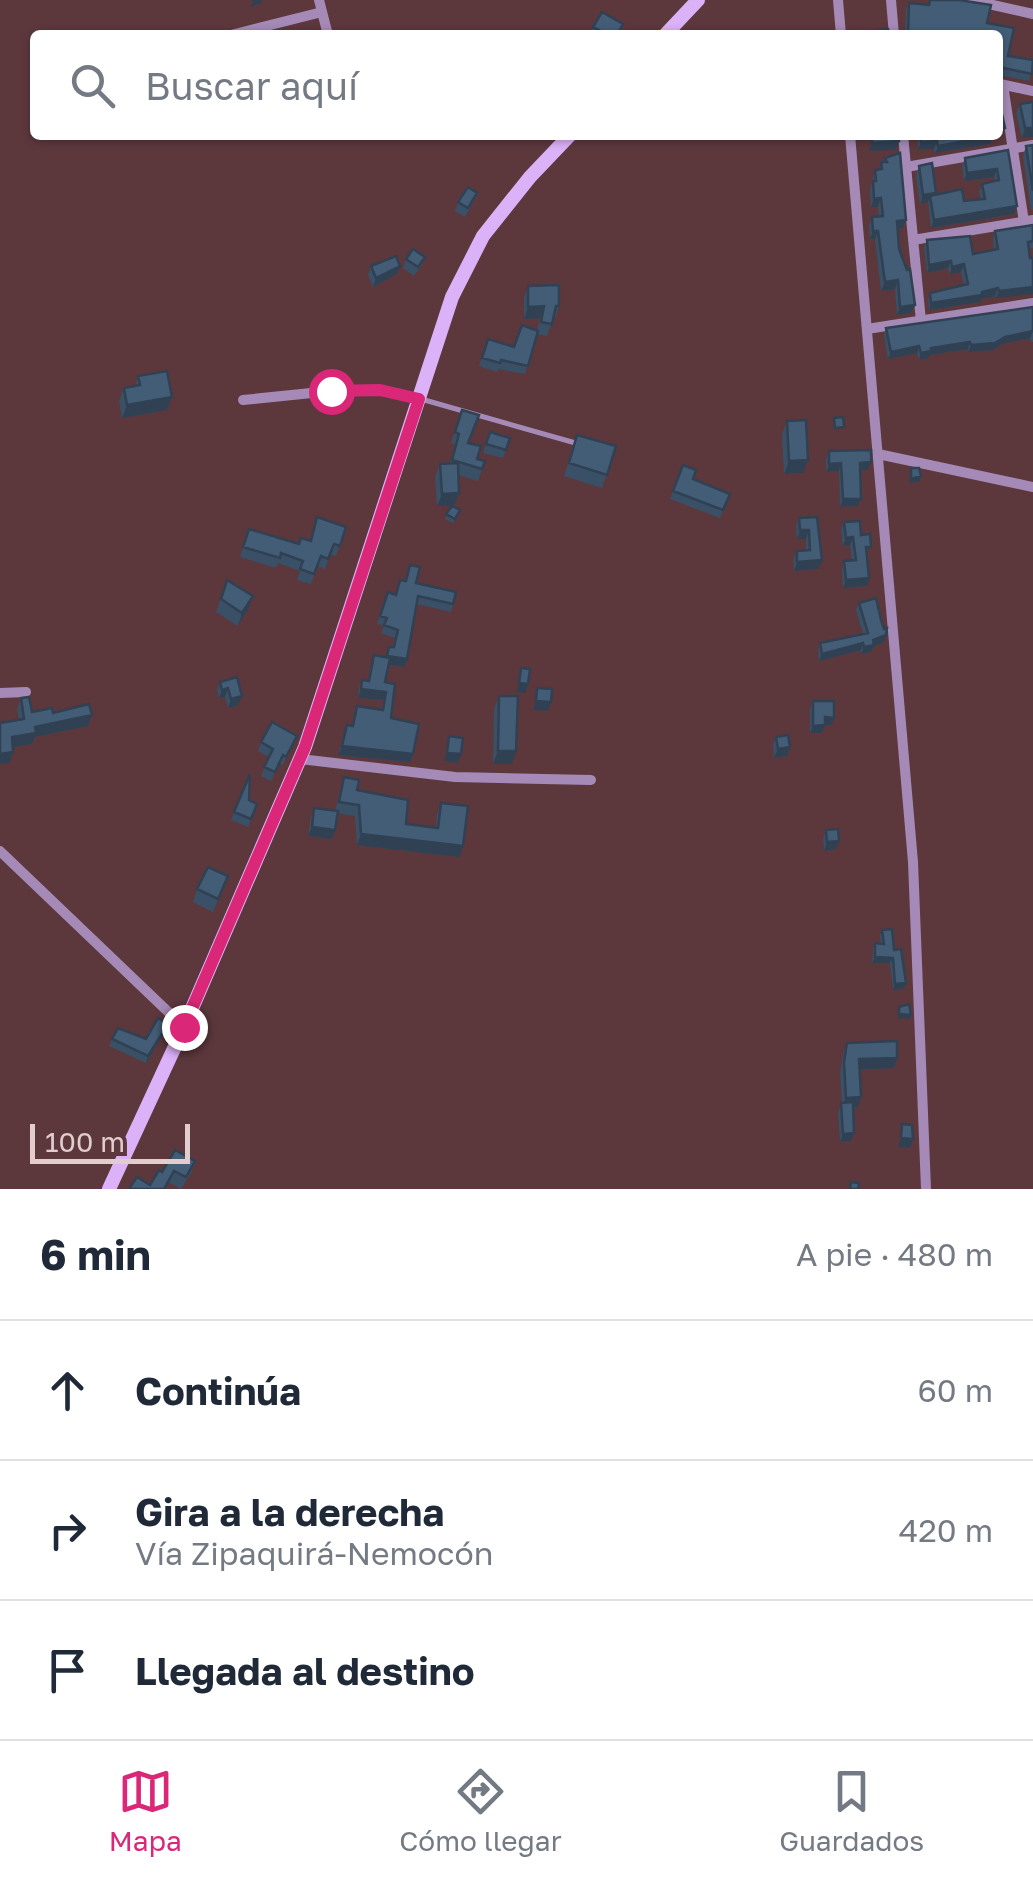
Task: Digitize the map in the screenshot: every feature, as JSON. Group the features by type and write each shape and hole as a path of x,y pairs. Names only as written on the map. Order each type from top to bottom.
{"main road":[{"path":"670,30 698,0"},
{"path":"109,1189 300,759 452,297 483,236 565,140"}],"street":[{"path":"838,0 841,30"},
{"path":"891,0 894,30"},
{"path":"970,0 1033,14"},
{"path":"246,30 320,6"},
{"path":"1003,85 1033,91"},
{"path":"913,240 1029,221 1003,100"},
{"path":"850,140 913,862 926,1189"},
{"path":"903,140 921,321"},
{"path":"906,168 1033,145"},
{"path":"867,330 1033,303"},
{"path":"242,400 380,390 419,399"},
{"path":"878,454 1033,487"},
{"path":"0,694 26,692"},
{"path":"300,759 455,776 591,780"},
{"path":"0,851 184,1027"}],"lane":[{"path":"419,399 591,448"}],"building":[{"path":"930,0 959,0 991,5 987,23 1014,28 1008,56 1033,60 1032,74 1003,68 1003,30 908,30 909,3 929,5"},
{"path":"602,12 623,24 620,30 593,27"},
{"path":"1033,102 1033,128 1025,128 1020,104"},
{"path":"921,140 971,140 938,146 937,141"},
{"path":"1033,145 1033,191 1026,146"},
{"path":"1008,150 1017,206 934,220 930,196 962,189 964,201 985,199 982,184 999,180 997,169 967,173 965,158"},
{"path":"900,153 906,220 897,221 899,249 907,270 910,269 915,305 900,307 898,280 885,282 878,231 873,231 872,217 883,216 881,198 874,199 875,170 882,169 885,158"},
{"path":"932,163 936,193 923,195 919,166"},
{"path":"468,187 477,193 468,208 458,202"},
{"path":"1033,225 1033,241 1028,242 1033,258 1033,287 999,291 998,288 982,295 931,303 930,293 968,284 964,264 952,267 951,261 929,265 927,240 970,236 973,254 998,249 995,231"},
{"path":"413,249 425,257 418,267 406,259"},
{"path":"396,256 400,266 376,278 371,266"},
{"path":"559,285 559,306 552,324 541,322 544,306 528,307 528,286"},
{"path":"1033,307 1033,331 995,343 970,342 921,353 919,346 891,352 886,328"},
{"path":"522,325 538,331 528,366 482,358 488,339 514,347"},
{"path":"167,371 172,397 127,405 124,388 140,385 138,376"},
{"path":"462,410 479,415 468,443 481,446 477,459 485,461 482,469 452,460"},
{"path":"843,417 844,427 835,428 834,418"},
{"path":"806,420 808,460 789,461 787,421"},
{"path":"490,432 510,438 506,450 486,444"},
{"path":"577,435 616,446 607,475 569,463"},
{"path":"871,450 871,462 860,463 861,499 843,499 841,463 829,464 829,451"},
{"path":"458,463 459,493 442,494 440,464"},
{"path":"683,465 696,470 693,479 730,494 723,510 673,491"},
{"path":"911,468 919,468 921,476 911,479"},
{"path":"452,506 460,510 455,519 446,514"},
{"path":"317,517 346,527 340,546 334,544 328,559 321,556 314,574 300,569 303,561 243,547 249,529 299,544 301,538 311,541"},
{"path":"817,517 822,560 797,562 797,551 810,550 809,530 800,530 799,518"},
{"path":"860,521 861,535 870,534 871,547 866,547 869,578 846,580 844,561 856,560 853,537 846,538 844,522"},
{"path":"410,565 420,567 416,583 456,592 453,604 418,596 407,659 387,656 398,630 384,625 387,618 380,616 388,592 396,595 400,580 406,581"},
{"path":"227,580 253,596 242,613 221,599"},
{"path":"876,598 886,635 873,640 874,645 864,647 863,643 822,654 820,643 868,633 859,603"},
{"path":"374,655 390,658 385,682 395,684 391,718 419,724 413,754 342,746 347,725 353,726 357,706 383,710 386,692 361,689 362,680 369,681"},
{"path":"521,668 530,669 528,684 519,683"},
{"path":"237,677 242,696 231,699 228,688 222,690 220,682"},
{"path":"537,688 552,689 551,702 536,701"},
{"path":"499,696 518,696 516,751 498,751"},
{"path":"29,697 32,712 52,708 53,713 89,704 92,715 35,727 36,733 12,737 13,752 0,754 0,723 24,719 21,698"},
{"path":"813,701 834,701 834,718 825,717 825,725 813,726"},
{"path":"272,722 297,736 275,772 264,767 273,749 261,742"},
{"path":"788,735 790,747 778,749 776,737"},
{"path":"449,736 463,738 461,754 447,753"},
{"path":"250,774 249,800 257,804 251,819 234,812"},
{"path":"344,777 359,780 357,790 408,800 406,824 438,828 441,803 468,806 463,846 361,834 359,805 339,802"},
{"path":"314,808 338,811 335,830 312,827"},
{"path":"838,829 839,841 827,842 826,830"},
{"path":"208,867 228,876 218,899 197,889"},
{"path":"892,929 894,950 901,949 906,983 895,984 893,958 875,957 875,943 884,944 882,930"},
{"path":"909,1004 911,1015 899,1014 899,1007"},
{"path":"158,1018 168,1024 148,1056 112,1039 118,1028 146,1039"},
{"path":"897,1041 897,1058 859,1059 861,1097 846,1098 847,1043"},
{"path":"853,1102 854,1133 843,1134 841,1103"},
{"path":"902,1124 912,1125 913,1139 901,1138"},
{"path":"175,1150 195,1161 186,1177 174,1171 164,1189 129,1189 137,1177 150,1185"}],"route":[{"path":"184,1027 305,747 419,399 380,390 331,391"}]}
